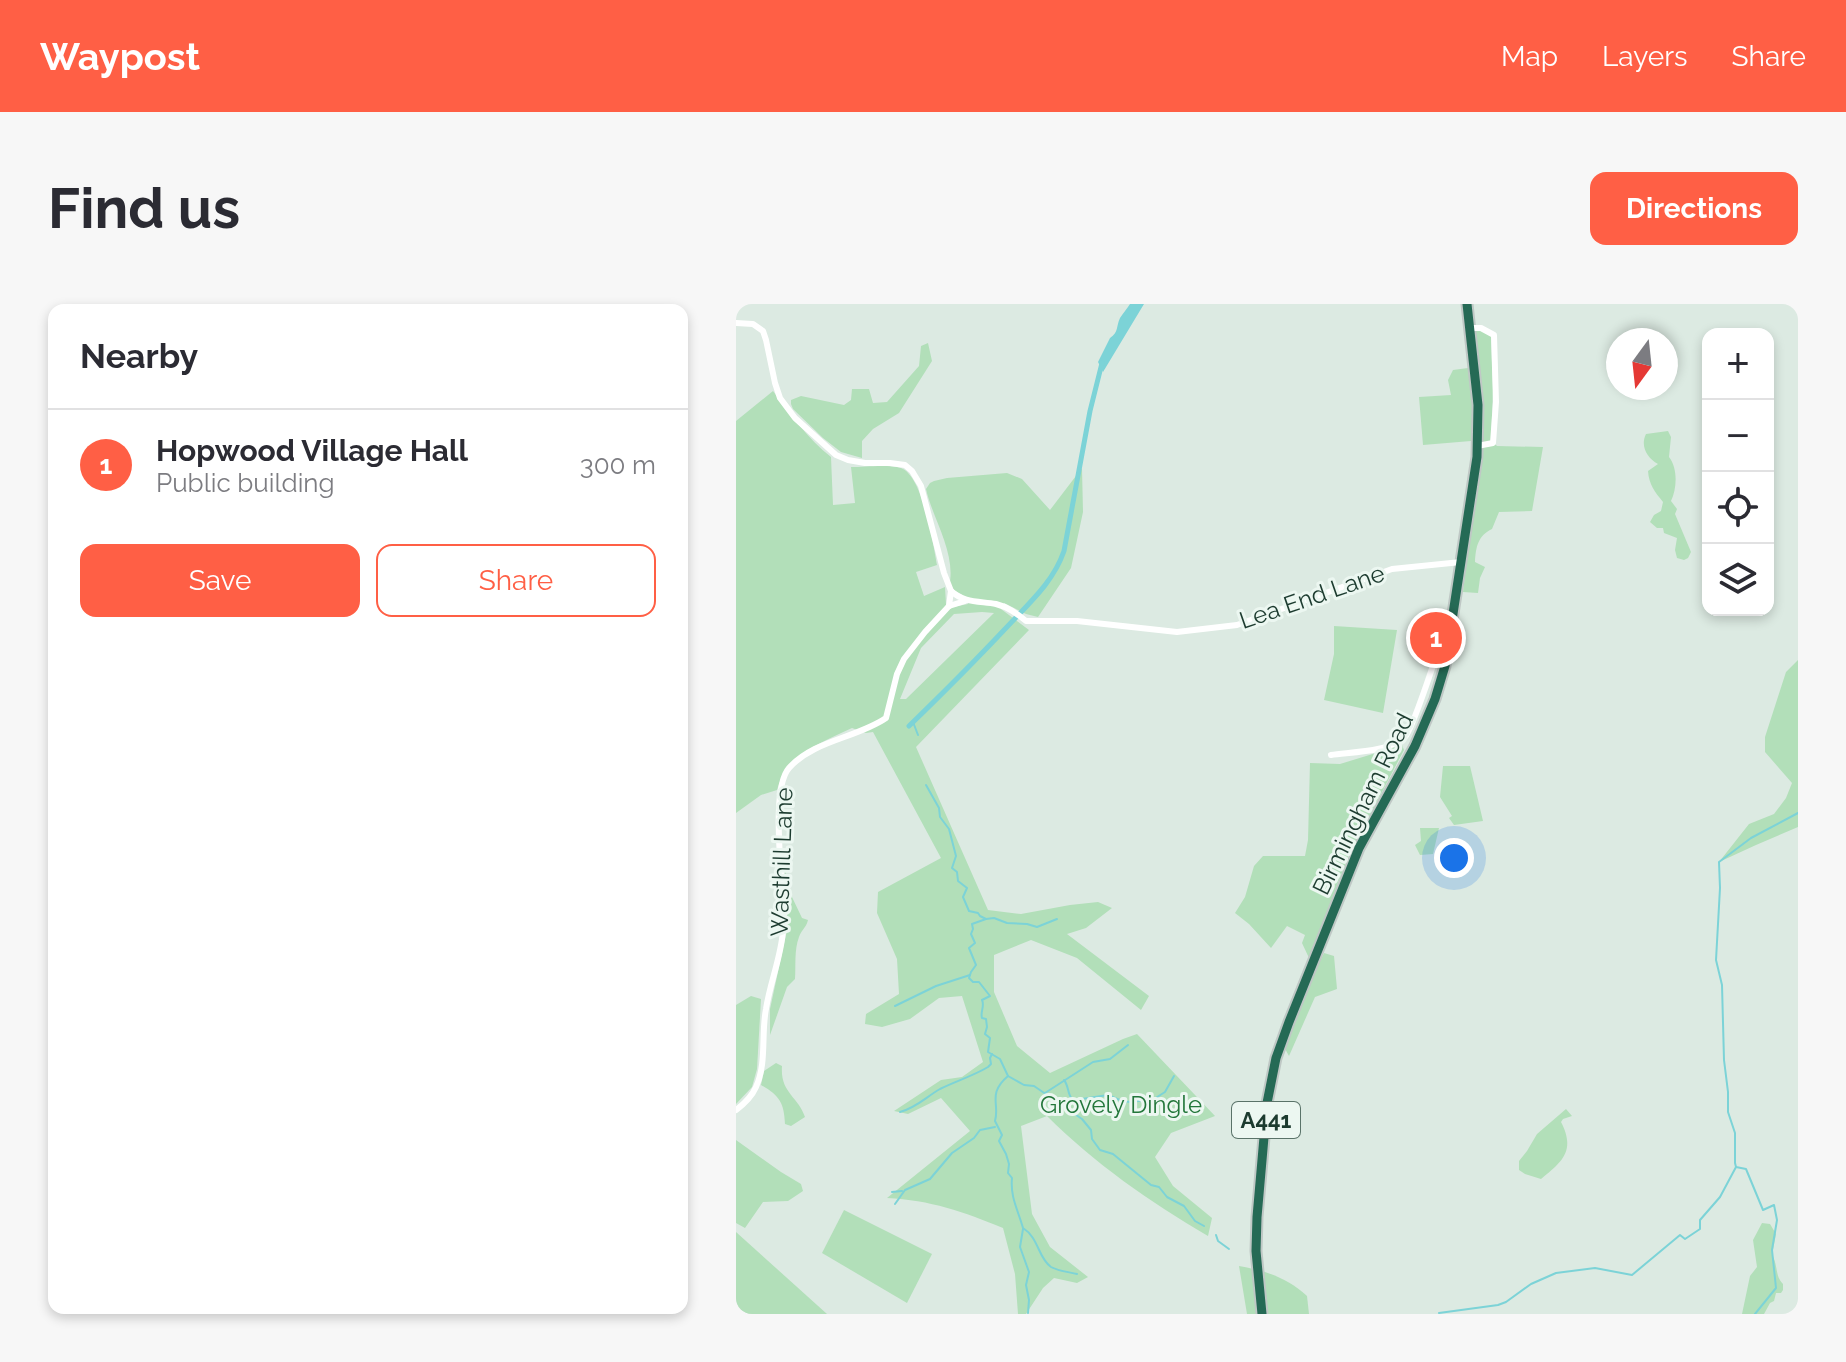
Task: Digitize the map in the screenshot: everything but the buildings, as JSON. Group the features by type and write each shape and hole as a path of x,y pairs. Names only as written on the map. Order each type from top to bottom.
{"highway":[{"name":"Birmingham Road","path":"1262,1314 1256,1251 1257,1217 1267,1103 1276,1058 1359,848 1419,737 1441,683 1447,656 1477,446 1478,405 1467,304"}],"street":[{"path":"736,323 753,324 763,331 780,398 795,418 825,446 848,460 905,465 912,471 921,486 951,591 949,606 965,601"},
{"path":"1470,328 1481,328 1494,335 1496,402 1493,443 1477,446"},
{"name":"Lea End Lane","path":"965,601 998,604 1026,621 1077,621 1177,632 1237,625 1392,569 1461,562"},
{"path":"951,591 965,601"},
{"name":"Wasthill Lane","path":"736,1110 757,1085 765,1036 765,1011 783,933 779,828 783,780 789,769 807,754 886,718 904,659 949,606"},
{"path":"1406,736 1435,660 1447,656"},
{"path":"1331,755 1374,750 1406,736 1419,737"}],"green space":[{"path":"1475,330 1491,336 1491,440 1497,446 1543,447 1532,511 1499,512 1492,529 1479,542 1475,562 1485,567 1478,593 1463,592 1480,453 1481,406"},
{"path":"928,343 932,361 899,413 873,429 862,441 862,458 841,452 793,409 791,400 801,396 844,405 851,400 852,389 869,389 873,403 887,402 919,366 921,346"},
{"path":"1468,368 1474,414 1471,441 1423,445 1419,397 1451,395 1448,380 1453,370"},
{"name":"Grovely Dingle","path":"773,391 807,435 831,457 833,505 855,503 851,467 896,467 909,474 926,511 937,565 916,572 924,596 945,587 946,604 953,607 968,604 969,599 949,587 950,562 929,501 926,489 930,483 947,478 1007,473 1022,479 1050,510 1082,468 1083,512 1071,568 1038,617 1004,603 1001,609 1029,630 916,747 988,910 1021,914 1098,902 1112,908 1086,928 1067,934 1149,996 1141,1010 1077,958 1031,940 994,955 994,992 1017,1046 1050,1073 1137,1034 1215,1116 1171,1133 1155,1157 1173,1186 1212,1218 1208,1236 1123,1181 1047,1116 1021,1126 1032,1214 1050,1247 1088,1277 1077,1283 1054,1278 1043,1288 1026,1314 1018,1314 1015,1274 1003,1228 946,1208 887,1198 970,1131 941,1098 908,1114 894,1111 941,1080 962,1077 983,1062 962,996 939,998 910,1019 882,1027 865,1024 866,1014 899,994 897,959 877,913 878,892 941,858 873,732 852,728 806,751 789,767 777,790 761,795 736,813 736,421","holes":["994,613 906,699 900,699 921,648 954,614"]},
{"path":"1668,431 1671,437 1669,457 1676,479 1671,501 1677,509 1675,514 1691,552 1684,560 1677,558 1677,538 1650,522 1661,511 1663,502 1650,480 1648,471 1658,464 1646,451 1644,438 1646,434"},
{"path":"1334,626 1397,630 1383,713 1324,700 1334,654"},
{"path":"1798,660 1798,827 1719,862 1749,824 1774,814 1792,783 1765,752 1765,737 1786,672"},
{"path":"1402,745 1404,750 1348,857 1309,958 1302,943 1305,935 1287,926 1271,948 1235,913 1245,897 1254,866 1263,856 1305,856 1310,763 1340,764"},
{"path":"1443,766 1470,766 1483,821 1454,825 1440,797"},
{"path":"1420,828 1439,828 1433,854 1420,855 1415,845 1421,841"},
{"path":"785,869 791,895 802,918 808,920 797,942 795,979 787,987 770,1035 770,1009 787,930"},
{"path":"1324,953 1334,956 1337,989 1315,997 1289,1056 1284,1047"},
{"path":"751,996 761,999 757,1069 752,1087 736,1104 736,1005"},
{"path":"776,1063 782,1066 784,1082 805,1117 791,1126 785,1124 780,1101 761,1085 764,1071"},
{"path":"1566,1109 1572,1116 1561,1122 1567,1148 1561,1161 1541,1179 1519,1170 1519,1161 1537,1134"},
{"path":"736,1140 801,1184 803,1191 788,1201 763,1202 745,1228 736,1223"},
{"path":"844,1210 932,1254 907,1303 822,1253"},
{"path":"1762,1223 1770,1224 1776,1234 1772,1255 1783,1290 1776,1293 1764,1314 1742,1314 1750,1276 1757,1267 1753,1240"},
{"path":"736,1232 827,1314 736,1314"},
{"path":"1239,1266 1267,1273 1291,1284 1307,1296 1309,1314 1247,1314"}],"water":[{"path":"1130,304 1144,304 1103,372 1098,362"}],"waterway":[{"path":"909,726 1031,602 1059,563 1102,363"},
{"path":"913,722 918,735"},
{"path":"926,785 939,808 940,817 949,829 956,856 952,868 957,872 958,881 967,888 963,897 969,911 986,919 972,924 971,934 975,943 969,948 976,965 969,978 979,982 990,996 982,1000 982,1018 986,1019 987,1027 985,1034 990,1038 988,1052 1000,1059 1008,1076 996,1094 995,1121 1002,1135 999,1141 1009,1164 1015,1203 1023,1228 1032,1237 1043,1259 1057,1270 1077,1274"},
{"path":"1755,1314 1776,1288 1772,1250 1777,1220 1774,1205 1763,1210 1746,1169 1736,1167 1735,1163 1735,1133 1728,1112 1724,1060 1722,985 1716,960 1719,862 1751,838 1798,813"},
{"path":"986,919 1037,927 1057,919"},
{"path":"895,1006 936,986 970,975"},
{"path":"1045,1093 1093,1062 1110,1059 1128,1045"},
{"path":"900,1112 988,1067 992,1054"},
{"path":"1008,1076 1024,1085 1034,1086 1082,1119 1100,1150 1113,1154 1151,1185 1159,1187 1204,1226"},
{"path":"1064,1080 1072,1099 1108,1095 1130,1102 1154,1099 1165,1092 1174,1076"},
{"path":"1155,1099 1175,1102 1198,1111 1203,1108"},
{"path":"895,1204 905,1190 930,1179 952,1153 980,1130 995,1127"},
{"path":"1439,1313 1498,1305 1531,1284 1556,1273 1595,1268 1632,1275 1680,1235 1685,1239 1700,1229 1700,1220 1720,1197 1736,1167"},
{"path":"892,1192 902,1191"},
{"path":"1023,1229 1020,1247 1029,1272 1026,1285 1028,1313"},
{"path":"1216,1235 1218,1241 1229,1249"}],"place":[{"name":"Hopwood Village Hall","path":"1436,638"}]}
